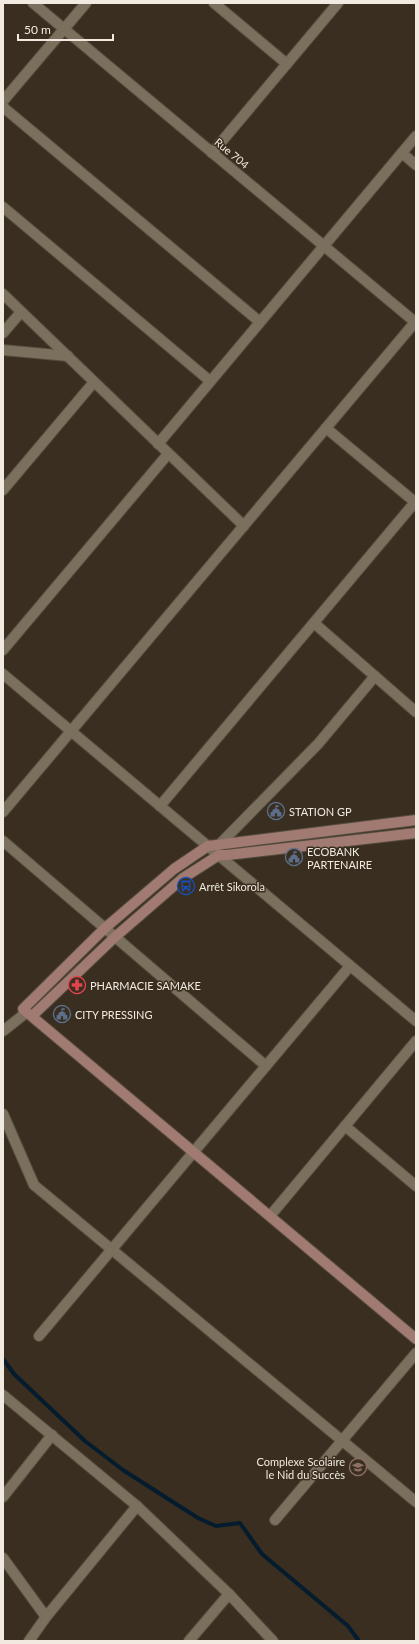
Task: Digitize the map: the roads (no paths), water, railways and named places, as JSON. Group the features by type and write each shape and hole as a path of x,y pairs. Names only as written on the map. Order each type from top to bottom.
{"main road":[{"path":"28,1012 105,928 174,869 232,842 412,820"},
{"path":"215,849 227,855 416,833"},
{"path":"28,1012 215,849"},
{"path":"28,1012 416,1339"}],"street":[{"name":"Rue 704","path":"33,3 416,321"},
{"path":"3,102 86,3"},
{"path":"214,3 287,64"},
{"path":"212,153 338,3"},
{"path":"3,107 260,322"},
{"path":"158,444 416,136"},
{"path":"402,153 416,164"},
{"path":"3,207 210,381"},
{"path":"3,294 244,526"},
{"path":"3,333 21,312"},
{"path":"3,812 416,321"},
{"path":"3,350 68,356"},
{"path":"3,490 94,382"},
{"path":"160,806 416,502 326,428"},
{"path":"3,650 168,454"},
{"path":"314,623 416,712"},
{"path":"3,674 160,806 215,849 416,1021"},
{"path":"215,849 318,744 375,676"},
{"path":"412,820 416,828"},
{"path":"3,840 266,1066"},
{"path":"39,1336 350,966"},
{"path":"3,1031 28,1012"},
{"path":"270,1216 416,1041"},
{"path":"3,1114 34,1185 416,1502"},
{"path":"345,1126 416,1186"},
{"path":"275,1520 416,1353"},
{"path":"3,1395 137,1506 229,1594 273,1641"},
{"path":"3,1497 6,1486 52,1435"},
{"path":"29,1641 137,1506"},
{"path":"3,1558 46,1618"},
{"path":"189,1641 229,1594"}],"waterway":[{"path":"3,1359 14,1374 85,1441 123,1470 198,1518 216,1526 240,1523 262,1554 348,1626 359,1641"}],"place":[{"name":"STATION GP","path":"276,811"},
{"name":"ECOBANK PARTENAIRE","path":"294,857"},
{"name":"Arrêt Sikorola","path":"186,886"},
{"name":"PHARMACIE SAMAKE","path":"77,985"},
{"name":"CITY PRESSING","path":"62,1014"},
{"name":"Complexe Scolaire le Nid du Succès","path":"358,1467"}]}
